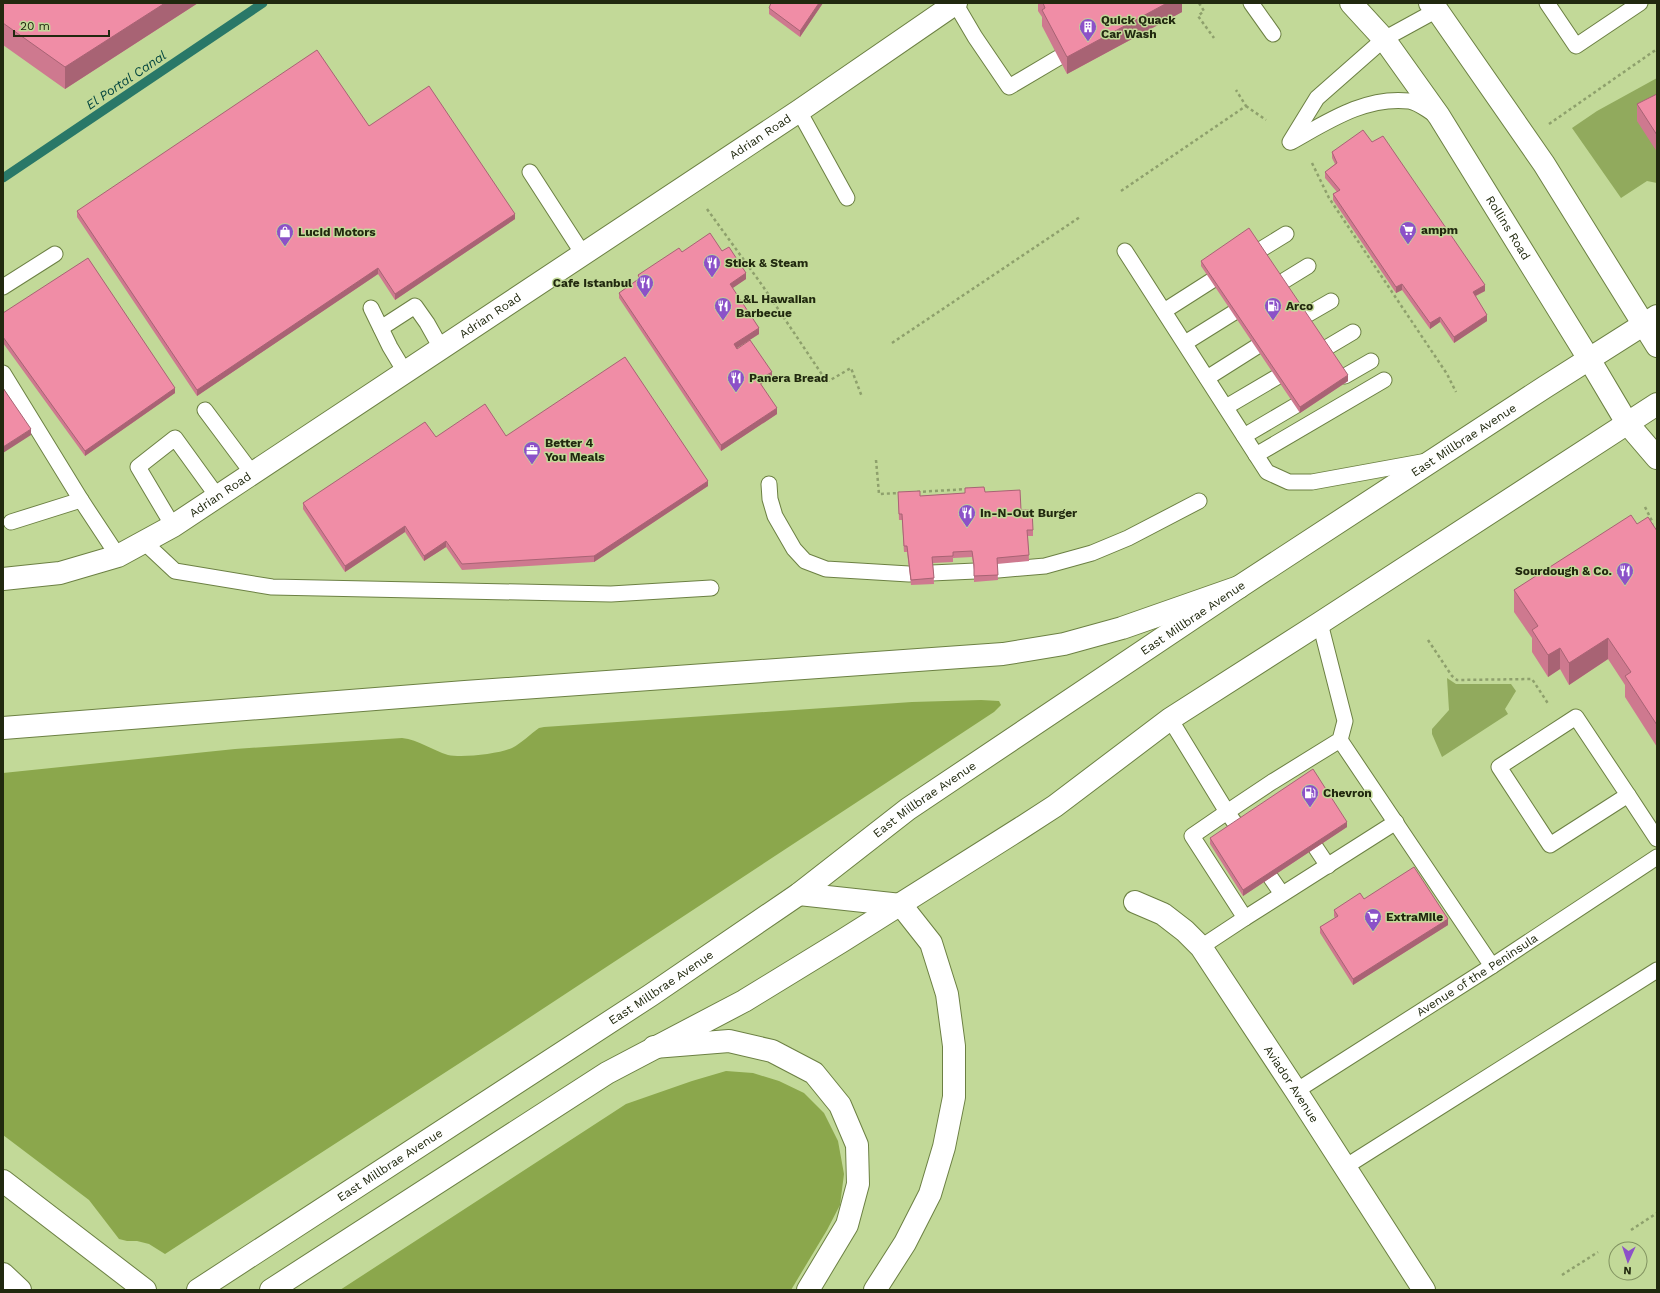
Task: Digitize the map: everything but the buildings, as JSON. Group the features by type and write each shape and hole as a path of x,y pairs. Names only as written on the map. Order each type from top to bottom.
{"main road":[{"name":"Adrian Road","path":"3,579 60,573 118,556 173,526 799,111 956,3"},
{"name":"Rollins Road","path":"1351,3 1384,39 1439,116 1627,423 1657,458"},
{"path":"1433,6 1544,164 1650,320 1657,346"},
{"name":"East Millbrae Avenue","path":"198,1290 664,987 799,894 908,809 1239,587 1650,320"},
{"path":"271,1290 607,1073 744,1001 901,905 1055,806 1170,719 1657,404"},
{"path":"3,728 465,692 1003,654 1064,644 1122,628 1239,587"},
{"path":"799,894 901,905 931,943 947,994 954,1046 954,1097 944,1147 930,1194 905,1243 875,1290"},
{"name":"Aviador Avenue","path":"1135,902 1164,914 1185,931 1201,947 1424,1290"},
{"path":"654,1047 729,1042 772,1051 814,1073 840,1105 857,1145 858,1184 847,1225 808,1290"},
{"path":"3,1181 145,1290"},
{"path":"3,1274 20,1290"}],"lane":[{"path":"956,3 975,37 1010,87 1058,58"},
{"path":"1251,3 1273,34"},
{"path":"1547,3 1576,46 1640,3"},
{"path":"1433,6 1384,39 1318,98 1290,142 1339,115 1378,101 1410,101 1439,116"},
{"path":"799,111 847,198"},
{"path":"530,172 583,254"},
{"path":"1260,250 1286,234"},
{"path":"1126,251 1267,472 1289,482 1312,482 1437,458"},
{"path":"3,287 54,254"},
{"path":"1282,282 1308,266"},
{"path":"1164,311 1211,281"},
{"path":"1305,316 1331,301"},
{"path":"381,328 415,306 427,323 440,348"},
{"path":"371,308 390,347 405,372"},
{"path":"1185,343 1233,313"},
{"path":"1326,348 1353,332"},
{"path":"1207,378 1256,347"},
{"path":"1345,376 1371,361"},
{"path":"3,373 80,500 118,556"},
{"path":"1226,408 1277,377"},
{"path":"1256,455 1384,380"},
{"path":"1244,436 1295,406"},
{"path":"205,410 252,473"},
{"path":"173,526 138,467 174,438 218,496"},
{"path":"769,484 770,499 775,516 794,549 805,562 826,569 909,574 998,570 1045,566 1092,553 1128,538 1198,501"},
{"path":"11,522 80,500"},
{"path":"144,542 175,571 272,587 611,594 711,588"},
{"path":"1245,918 1192,836 1227,812 1275,787 1340,740 1345,721 1320,623"},
{"path":"1628,795 1550,845 1499,767 1576,717 1628,795 1657,839"},
{"path":"1170,719 1237,826"},
{"path":"1340,740 1492,966"},
{"path":"1201,947 1396,822"},
{"path":"1316,848 1328,866"},
{"name":"Avenue of the Peninsula","path":"1296,1091 1492,966 1657,857"},
{"path":"1271,878 1282,894"},
{"path":"1345,1167 1657,970"}],"path":[{"path":"1199,3 1204,11 1198,16 1214,38"},
{"path":"1549,124 1657,49"},
{"path":"1236,90 1246,106 1266,120"},
{"path":"1121,191 1246,106"},
{"path":"1312,163 1329,198 1447,374 1456,392"},
{"path":"707,210 762,285 827,382 850,368 862,397"},
{"path":"892,343 1080,217"},
{"path":"876,460 879,494 902,493"},
{"path":"909,493 969,489"},
{"path":"1645,507 1652,521 1652,527 1655,531"},
{"path":"1428,640 1452,676 1457,680 1532,679 1563,726"},
{"path":"1631,1230 1657,1213"},
{"path":"1562,1275 1598,1252"}],"green space":[{"path":"1657,78 1657,183 1647,181 1621,198 1572,128 1597,111"},
{"path":"1447,678 1456,684 1511,684 1516,691 1505,709 1508,714 1442,757 1432,734 1432,729 1449,710"},
{"path":"981,700 999,701 1001,705 994,712 503,1035 165,1254 149,1244 119,1239 89,1200 3,1135 3,773 235,749 402,738 414,741 448,755 471,756 490,754 512,748 539,728 544,727 912,702"},
{"path":"726,1071 753,1073 779,1081 804,1093 824,1113 838,1141 844,1174 840,1205 827,1230 791,1290 340,1290 626,1104"}],"waterway":[{"name":"El Portal Canal","path":"3,178 263,3"}],"place":[{"name":"Quick Quack Car Wash","path":"1088,42"},
{"name":"ampm","path":"1408,245"},
{"name":"Lucid Motors","path":"285,247"},
{"name":"Stick & Steam","path":"712,278"},
{"name":"Cafe Istanbul","path":"645,298"},
{"name":"L&L Hawaiian Barbecue","path":"723,321"},
{"name":"Arco","path":"1273,321"},
{"name":"Panera Bread","path":"736,393"},
{"name":"Better 4 You Meals","path":"532,465"},
{"name":"In-N-Out Burger","path":"967,528"},
{"name":"Sourdough & Co.","path":"1625,586"},
{"name":"Chevron","path":"1310,808"},
{"name":"ExtraMile","path":"1373,932"}]}
